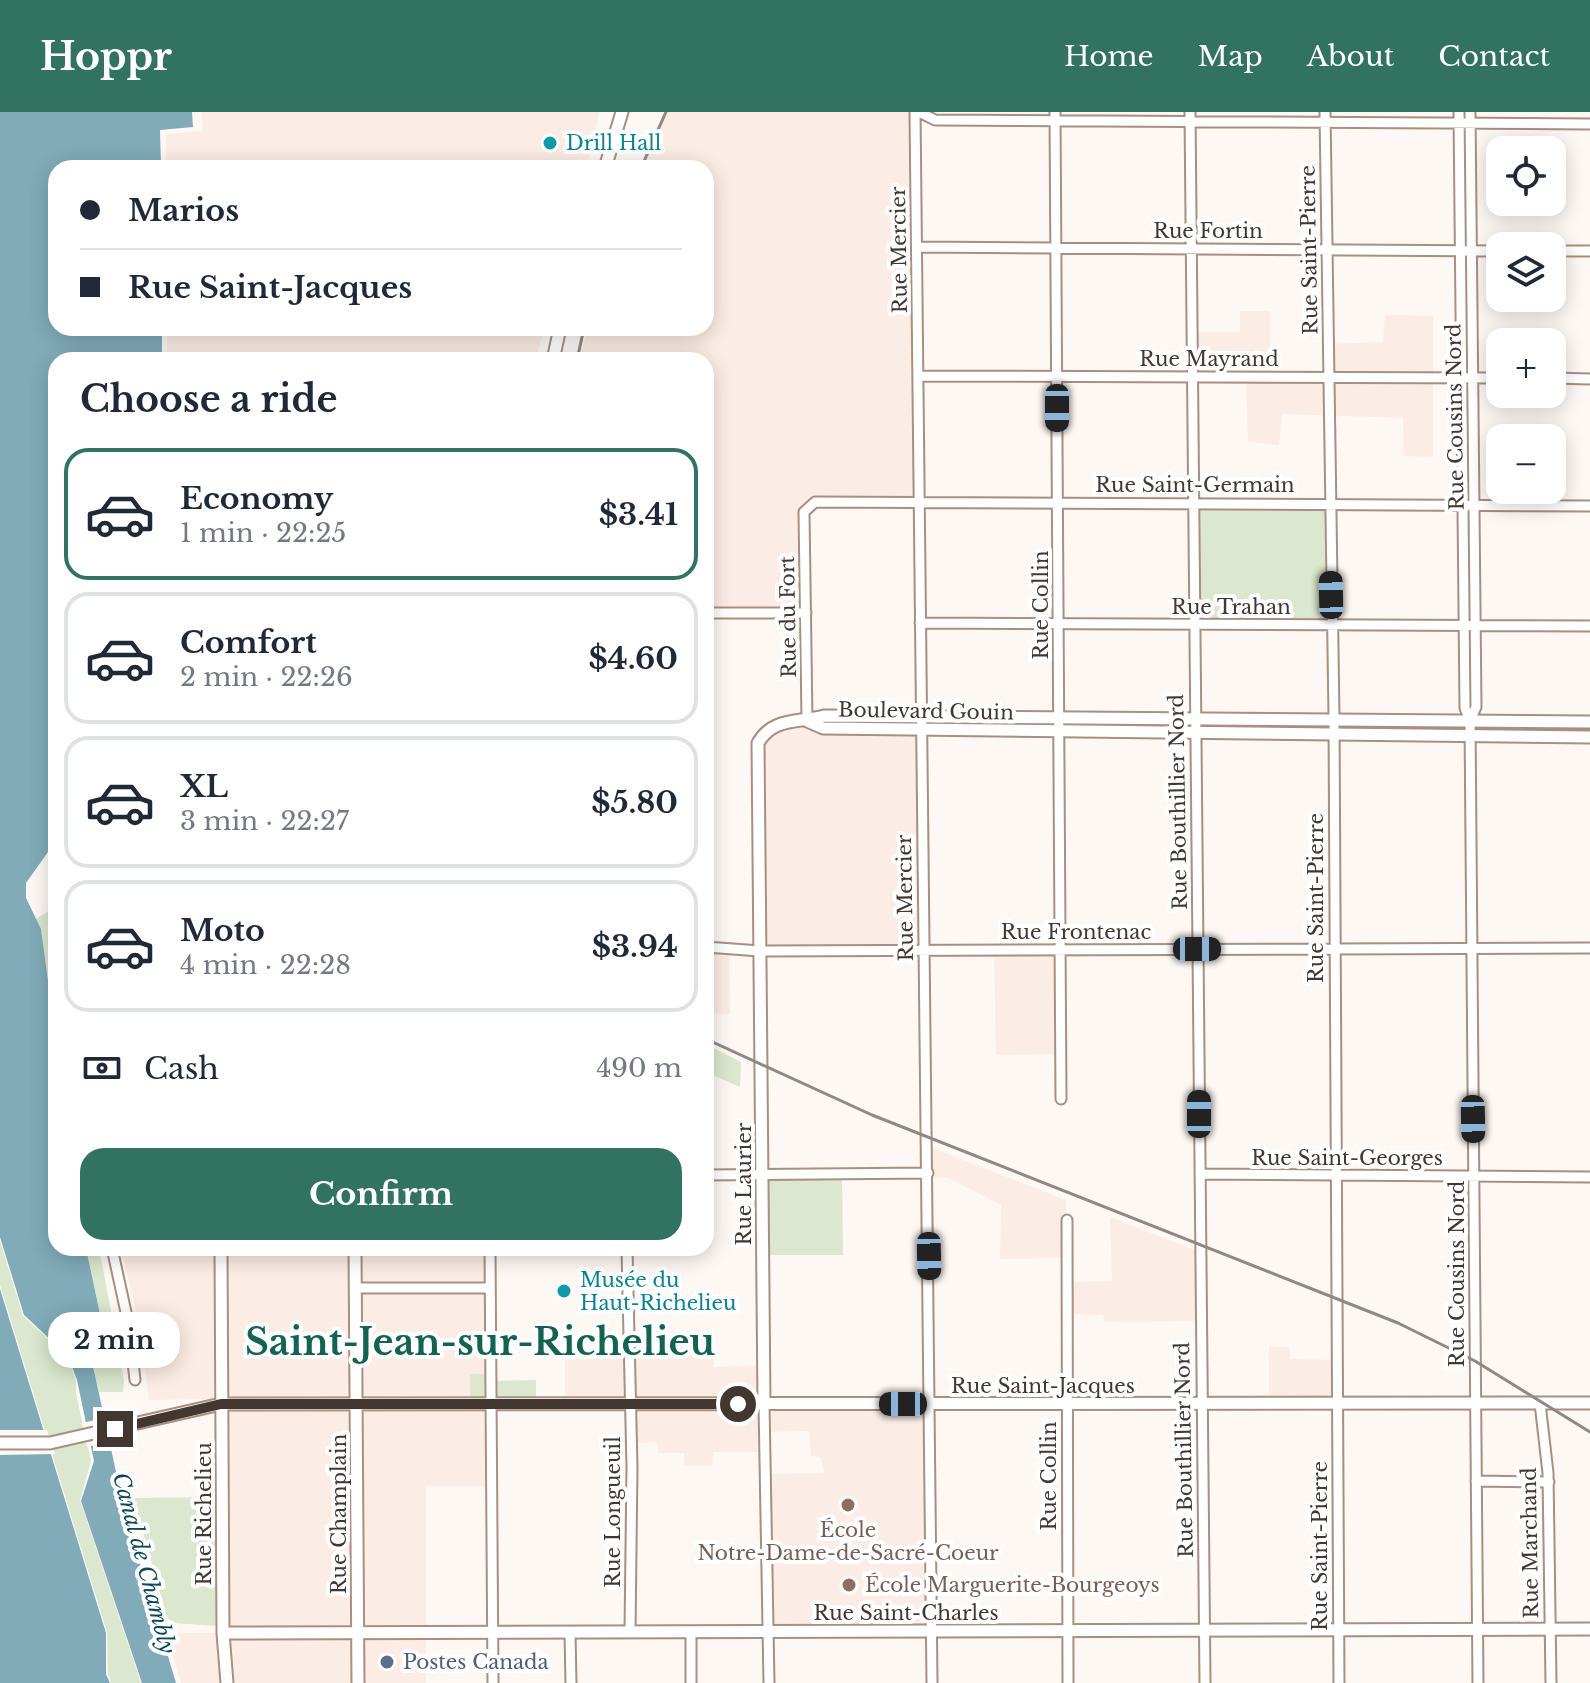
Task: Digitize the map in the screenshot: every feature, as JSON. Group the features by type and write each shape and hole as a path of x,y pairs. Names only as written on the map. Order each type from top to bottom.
{"street":[{"path":"607,160 622,112"},
{"path":"917,112 935,120 1055,116 1325,117 1459,118 1470,123 1590,124"},
{"name":"Rue Mercier","path":"917,112 932,1683"},
{"name":"Rue Cousins Nord","path":"1468,505 1473,378 1470,112"},
{"name":"Rue Collin","path":"1055,116 1061,1099"},
{"name":"Rue Bouthillier Nord","path":"1190,117 1205,1683"},
{"name":"Rue Saint-Pierre","path":"1325,117 1333,720 1339,1683"},
{"name":"Rue Cousins Nord","path":"1459,118 1462,378 1470,626 1476,707 1470,721 1470,735 1478,1683"},
{"name":"Rue Fortin","path":"917,247 1486,250"},
{"path":"1566,251 1590,251"},
{"name":"Rue Mayrand","path":"918,376 1486,378"},
{"path":"1566,378 1590,379"},
{"name":"Rue Saint-Germain","path":"804,512 815,502 1590,506"},
{"name":"Rue du Fort","path":"804,512 807,721"},
{"path":"714,613 806,613"},
{"name":"Rue Trahan","path":"920,623 1590,626"},
{"name":"Boulevard Gouin","path":"807,721 824,716 921,723 1059,724 1195,719 1590,722"},
{"name":"Rue Laurier","path":"769,1683 758,743 765,732 778,724 807,721"},
{"name":"Boulevard Gouin","path":"1059,724 1195,732 1590,737"},
{"name":"Rue Frontenac","path":"714,948 760,951 1590,948"},
{"path":"714,1175 928,1173"},
{"name":"Rue Saint-Georges","path":"1200,1174 1590,1177"},
{"name":"Rue Collin","path":"1067,1220 1068,1683"},
{"path":"114,1256 129,1326 135,1380"},
{"name":"Rue Richelieu","path":"221,1256 223,1633 227,1683"},
{"name":"Rue Champlain","path":"355,1256 358,1683"},
{"path":"490,1256 493,1683"},
{"name":"Rue Longueuil","path":"627,1256 631,1403 630,1632"},
{"path":"355,1288 490,1288"},
{"name":"Rue Marchand","path":"1540,1403 1549,1482 1551,1683"},
{"name":"Rue Saint-Jacques","path":"0,1443 50,1443 221,1404 1590,1403"},
{"path":"1476,1481 1549,1482"},
{"name":"Rue Saint-Charles","path":"223,1633 1590,1629"},
{"path":"570,1632 571,1683"},
{"path":"691,1632 691,1683"}],"shaded area":[{"path":"201,112 599,112 589,160 166,160 166,134 203,131"},
{"path":"664,112 915,112 919,502 815,502 804,512 806,613 714,613 714,352 582,352 585,336 714,336 714,160 644,160"},
{"path":"1240,311 1270,311 1271,381 1328,377 1323,344 1383,342 1385,315 1433,316 1433,457 1404,456 1403,418 1282,414 1279,445 1248,442 1246,378 1192,377 1192,332 1240,332"},
{"path":"167,336 542,336 538,352 167,352"},
{"path":"807,721 823,728 921,729 924,951 760,951 758,743 765,732"},
{"path":"714,948 729,949 730,1014 714,1013"},
{"path":"994,950 1061,950 1061,1054 996,1055"},
{"path":"928,1146 1066,1200 1067,1258 1000,1259 1001,1205 949,1178 928,1178"},
{"path":"1110,1217 1200,1252 1201,1321 1104,1322 1103,1315 1067,1314 1067,1282 1112,1281"},
{"path":"123,1256 490,1256 493,1402 565,1402 565,1360 681,1355 681,1347 713,1345 714,1367 763,1365 764,1404 931,1404 932,1631 767,1631 765,1474 825,1473 820,1457 811,1456 809,1431 765,1432 765,1452 713,1452 712,1466 684,1466 684,1453 658,1453 657,1442 632,1443 631,1404 492,1405 492,1486 426,1486 426,1683 181,1683 166,1633 222,1633 221,1405 213,1399 149,1400 140,1329"},
{"path":"1269,1346 1290,1348 1290,1359 1337,1360 1337,1403 1269,1404"}],"green space":[{"path":"1193,503 1330,504 1332,625 1194,625"},
{"path":"48,911 48,981 41,929 36,919"},
{"path":"714,1048 741,1062 740,1087 714,1076"},
{"path":"761,1174 842,1174 843,1255 762,1255"},
{"path":"0,1241 23,1316 68,1357 76,1381 91,1461 80,1500 141,1683 111,1683 108,1674 107,1632 0,1285"},
{"path":"88,1256 101,1256 124,1381 123,1392 99,1392 91,1357 104,1333"},
{"path":"470,1374 488,1374 488,1401 470,1402"},
{"path":"536,1380 536,1402 493,1402 492,1381"},
{"path":"215,1497 217,1626 173,1623 167,1617 133,1498"}],"water":[{"path":"0,112 192,112 193,127 160,130 161,160 48,160 48,336 162,336 162,352 48,352 48,852 26,883 26,898 41,929 48,981 48,1256 88,1256 104,1333 91,1357 125,1513 176,1683 142,1683 81,1501 94,1461 77,1380 68,1356 24,1315 0,1237"},
{"path":"0,1289 106,1633 106,1674 110,1683 0,1683"}],"pier":[{"path":"108,1417 113,1441 87,1447 82,1423"},
{"path":"0,1430 47,1430 55,1454 0,1455"}],"railway":[{"path":"645,160 666,112"},
{"path":"579,352 582,336"},
{"path":"714,1043 872,1115 1398,1323 1475,1361 1590,1432"}],"place":[{"name":"Drill Hall","path":"550,143"},
{"name":"Musée du Haut-Richelieu","path":"564,1291"},
{"name":"École Notre-Dame-de-Sacré-Coeur","path":"848,1505"},
{"name":"École Marguerite-Bourgeoys","path":"849,1585"},
{"name":"Postes Canada","path":"387,1662"}],"district":[{"name":"Saint-Jean-sur-Richelieu","path":"480,1342"}],"route":[{"path":"115,1429 221,1404 738,1404"}],"water label":[{"name":"Canal de Chambly","path":"144,1563"}]}
